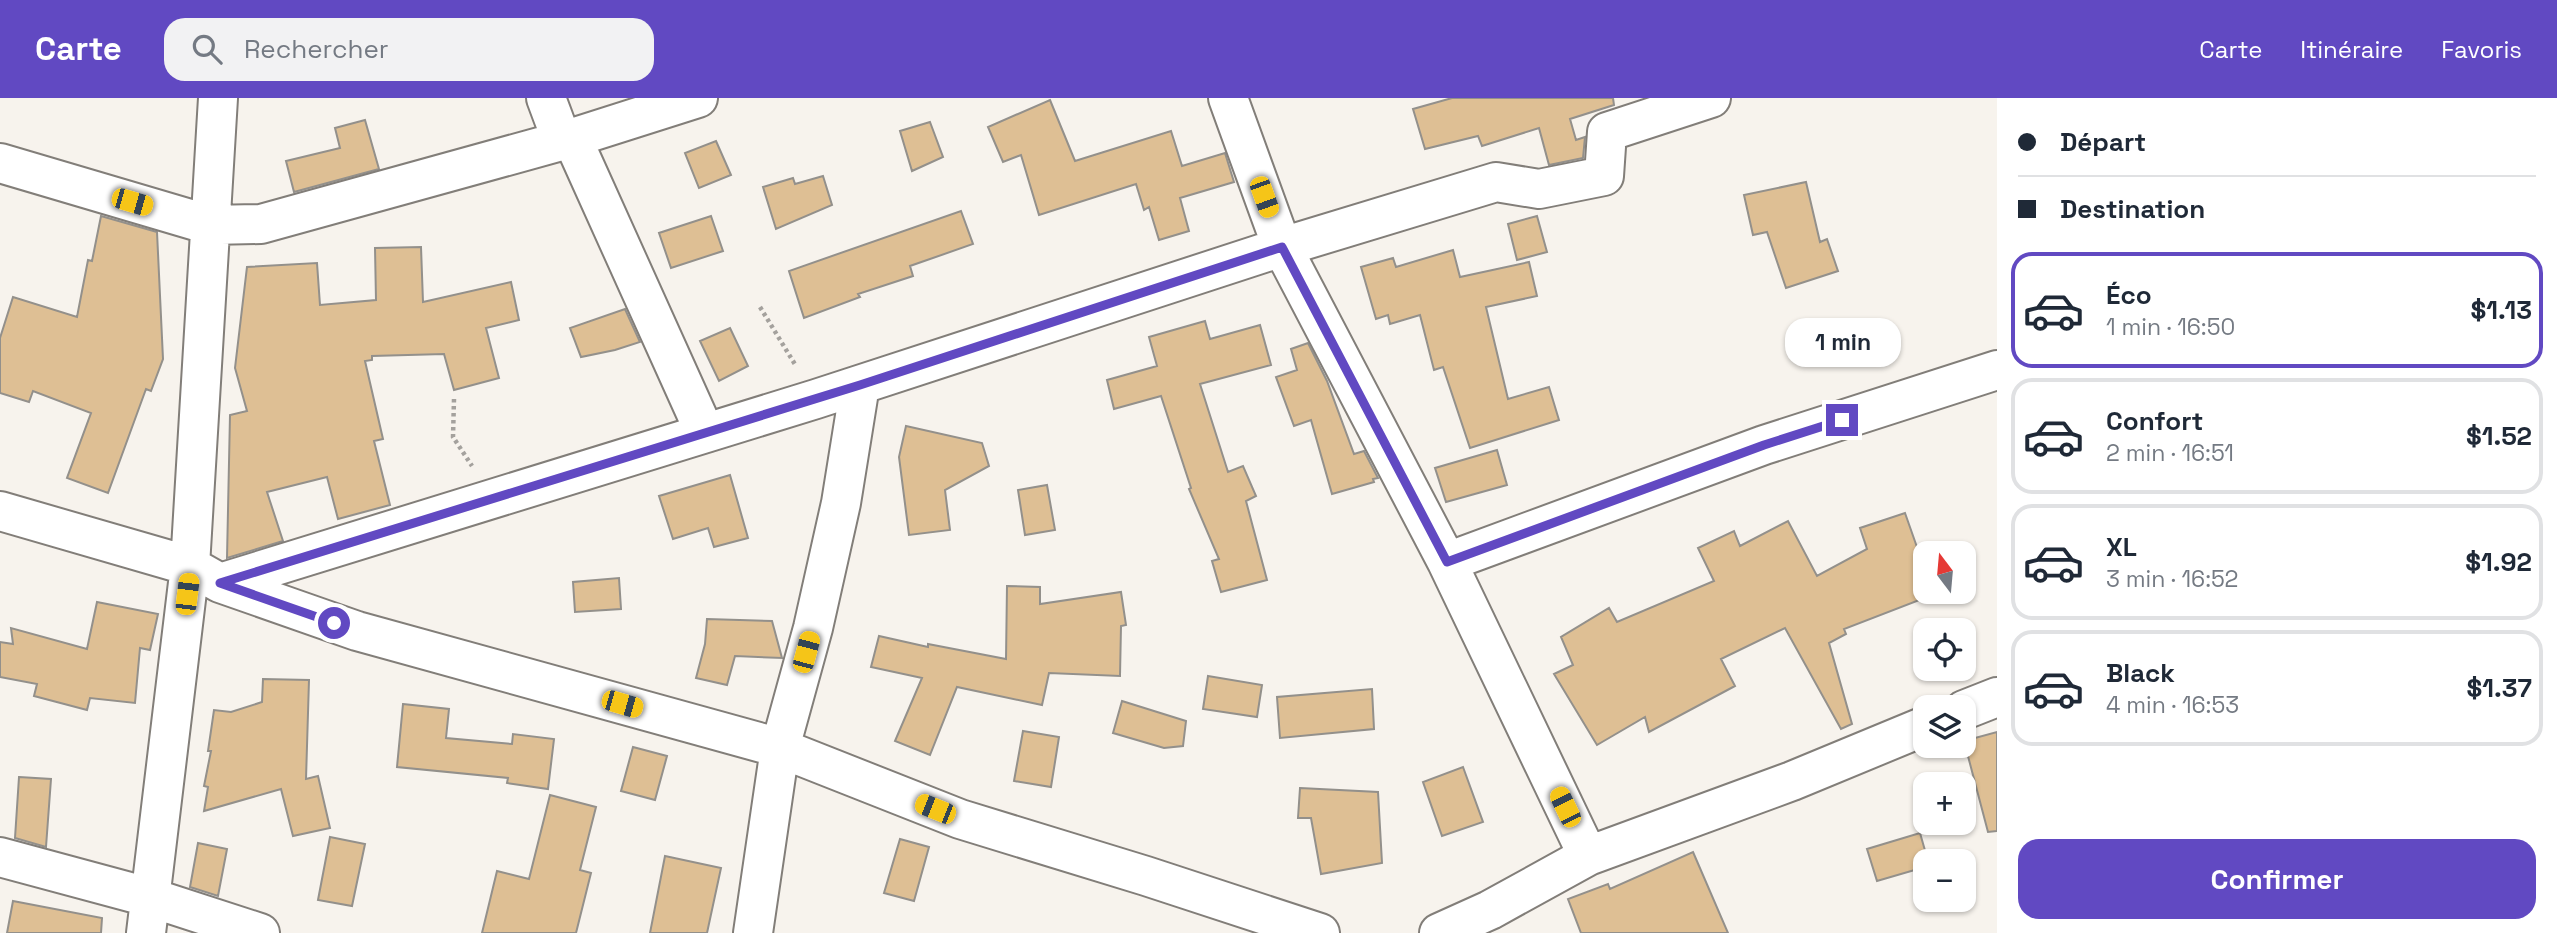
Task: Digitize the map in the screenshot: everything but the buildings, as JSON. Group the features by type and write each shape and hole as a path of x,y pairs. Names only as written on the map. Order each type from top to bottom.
{"street":[{"path":"149,916 205,575 211,225 218,98"},
{"path":"545,98 567,139 705,433"},
{"path":"0,163 211,225 261,224 567,139 698,98"},
{"path":"1228,98 1282,247 1447,562 1588,856"},
{"path":"205,575 483,503 860,385 1282,247 1496,182 1539,189 1604,176 1607,132 1710,98"},
{"path":"1447,562 1764,445 1997,370"},
{"path":"753,933 780,748 813,628 841,503 860,385"},
{"path":"0,511 205,575 357,631 780,748 960,819 1320,933"},
{"path":"1976,705 1997,697"},
{"path":"1440,933 1588,856 1792,780 1913,731"},
{"path":"0,857 149,916 260,933"}],"path":[{"path":"760,307 816,399"},
{"path":"454,399 453,437 473,466 483,503"}],"route":[{"path":"334,623 220,583 860,385 1282,247 1447,562 1764,445 1842,420"}]}
